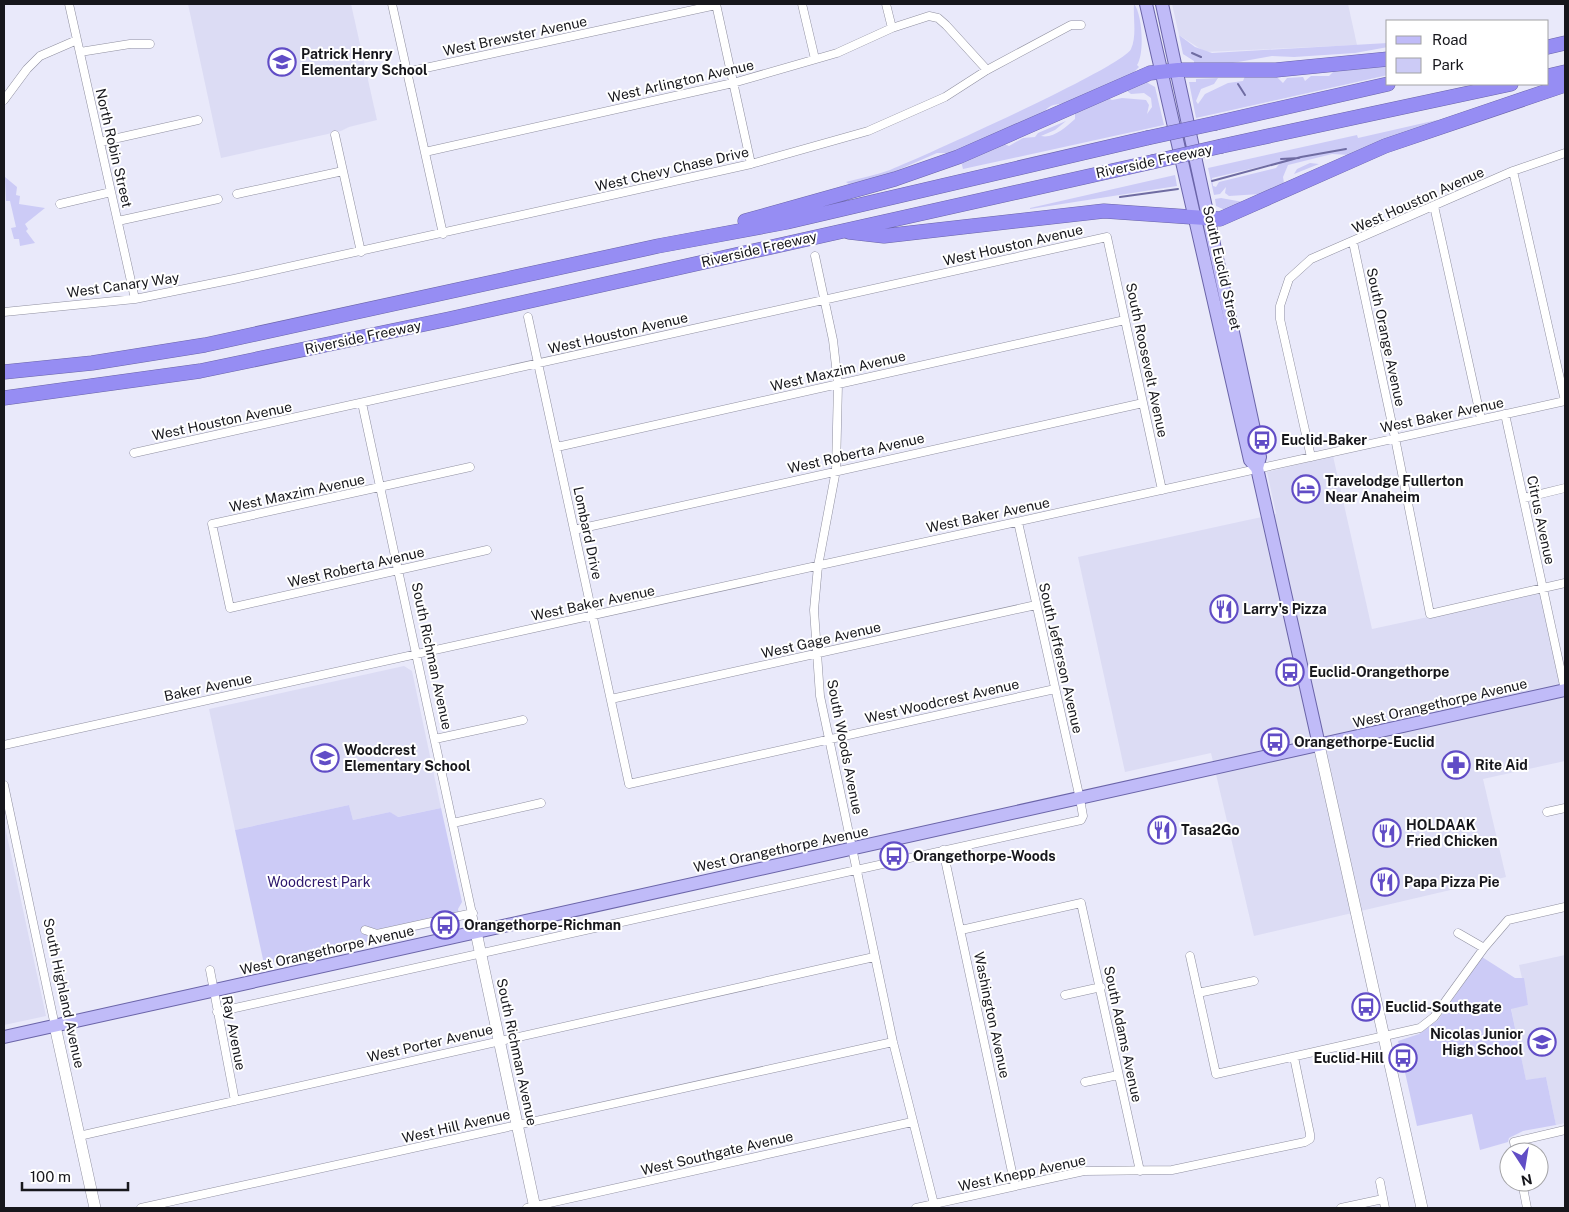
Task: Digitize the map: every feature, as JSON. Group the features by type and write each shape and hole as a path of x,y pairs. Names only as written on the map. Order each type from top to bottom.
{"highway":[{"path":"1549,38 1565,36"},
{"path":"1549,47 1565,43"},
{"path":"658,246 895,179 958,157 1150,73 1178,70 1276,70 1386,59"},
{"path":"1549,76 1565,72"},
{"name":"Riverside Freeway","path":"4,372 92,363 205,345 658,246 788,222 1386,84"},
{"name":"Riverside Freeway","path":"4,398 200,371 439,321 1222,146 1505,85"},
{"path":"838,231 884,236 1104,211 1210,220 1225,217 1385,146 1565,85"}],"main road":[{"name":"South Euclid Street","path":"1146,4 1250,460 1257,468"},
{"name":"South Euclid Street","path":"1162,4 1178,70 1260,457 1257,468 1422,1208"},
{"name":"West Orangethorpe Avenue","path":"4,1038 1565,690"},
{"name":"South Richman Avenue","path":"476,932 500,1040 532,1208"},
{"name":"South Highland Avenue","path":"55,1026 95,1208"}],"street":[{"name":"North Robin Street","path":"69,4 135,298"},
{"path":"392,4 444,234"},
{"path":"716,4 751,164"},
{"name":"West Brewster Avenue","path":"407,72 716,4"},
{"path":"802,4 815,60"},
{"path":"886,4 892,28"},
{"name":"West Arlington Avenue","path":"425,152 734,83 837,53 892,28 929,16 938,18 987,70"},
{"name":"West Chevy Chase Drive","path":"245,277 751,164 868,131 945,97 987,70 1071,25 1081,25"},
{"path":"4,100 27,69 40,56 77,40"},
{"path":"80,52 130,44 150,44"},
{"path":"100,142 198,120"},
{"path":"335,135 361,252"},
{"name":"West Houston Avenue","path":"1311,457 1280,319 1280,306 1289,279 1298,268 1311,259 1434,206 1514,172 1565,153"},
{"path":"237,194 343,171"},
{"path":"1514,172 1565,400"},
{"path":"60,204 111,192"},
{"path":"118,221 218,199"},
{"path":"1434,206 1481,419"},
{"name":"West Houston Avenue","path":"134,453 1107,237"},
{"name":"South Roosevelt Avenue","path":"1107,237 1162,490"},
{"name":"South Orange Avenue","path":"1352,242 1395,438 1430,614 1542,589"},
{"name":"South Woods Avenue","path":"814,256 833,340 838,384 836,470 818,566 814,610 820,696 874,957 912,1122 934,1206"},
{"name":"West Canary Way","path":"4,312 135,298 245,277"},
{"name":"Lombard Drive","path":"528,317 629,784"},
{"name":"West Maxzim Avenue","path":"556,447 1125,320"},
{"name":"West Baker Avenue","path":"417,654 1565,400"},
{"name":"South Richman Avenue","path":"362,403 476,932"},
{"name":"West Roberta Avenue","path":"574,530 1143,403"},
{"name":"Citrus Avenue","path":"1505,414 1565,690"},
{"name":"West Maxzim Avenue","path":"230,608 212,524 470,467"},
{"path":"1524,498 1565,488"},
{"name":"South Jefferson Avenue","path":"943,850 1081,820 1083,816 1018,522"},
{"name":"West Roberta Avenue","path":"230,608 487,550"},
{"path":"1542,589 1565,583"},
{"name":"West Gage Avenue","path":"611,699 1036,605"},
{"name":"Baker Avenue","path":"4,745 417,654"},
{"name":"West Woodcrest Avenue","path":"629,784 1055,689"},
{"path":"435,739 523,720"},
{"name":"South Highland Avenue","path":"4,784 55,1026"},
{"path":"453,823 541,803"},
{"path":"1547,812 1565,808"},
{"path":"217,1012 943,850"},
{"name":"Washington Avenue","path":"943,850 1015,1186"},
{"name":"South Adams Avenue","path":"961,930 1081,902 1140,1171"},
{"path":"1190,956 1216,1074 1420,1028 1434,1017 1484,948 1508,920 1565,907"},
{"path":"365,930 377,934 473,913"},
{"path":"1458,933 1484,948"},
{"name":"West Porter Avenue","path":"79,1136 874,957"},
{"name":"Ray Avenue","path":"210,970 235,1101"},
{"path":"1198,993 1254,981"},
{"path":"1064,995 1101,987"},
{"name":"West Hill Avenue","path":"141,1208 893,1042"},
{"name":"West Knepp Avenue","path":"916,1208 934,1206 1084,1170 1172,1170 1310,1139 1294,1057"},
{"path":"1085,1082 1118,1076"},
{"name":"West Southgate Avenue","path":"532,1208 912,1122"},
{"path":"1514,1142 1565,1130"},
{"path":"1380,1182 1386,1208"},
{"path":"1524,1192 1528,1208"},
{"path":"1341,1208 1383,1199"}],"shaded area":[{"name":"Patrick Henry Elementary School","path":"188,4 351,4 377,120 341,131 221,158"},
{"path":"1172,4 1348,4 1357,45 1205,52 1179,35"},
{"path":"1333,456 1372,629 1540,593 1565,703 1565,761 1483,779 1506,877 1254,936 1211,753 1125,772 1078,557 1276,514 1267,472"},
{"name":"Woodcrest Elementary School","path":"404,666 412,671 441,808 397,817 390,812 353,820 349,805 235,830 209,709"},
{"path":"4,822 46,1016 4,1025"},
{"name":"Nicolas Junior High School","path":"1565,955 1565,1123 1556,1125 1546,1077 1526,1081 1511,1008 1528,1005 1519,965"}],"green space":[{"path":"1134,4 1141,24 1142,43 1137,65 1139,67 1133,73 1066,103 1051,106 1044,113 951,153 937,153 889,174 849,184 846,182 890,170 939,149 1019,112 1120,59 1131,49 1133,44"},
{"path":"1179,35 1195,47 1212,53 1386,43 1386,47 1355,53 1294,57 1272,56 1227,64 1194,64 1194,61 1183,54"},
{"path":"1386,66 1386,75 1196,118 1189,82 1196,82 1196,79 1218,78 1214,84 1201,89 1196,101 1198,104 1205,94 1228,83 1243,81 1245,76 1276,76 1283,83 1287,78 1303,77 1305,81 1311,76 1329,76 1333,72"},
{"path":"1147,80 1148,83 1155,87 1164,125 963,169 961,161 1004,144 1009,146 1023,138 1035,137 1038,133 1066,121 1055,130 1041,136 1055,134 1075,119 1075,113 1108,98 1112,100 1122,98 1146,100 1149,105 1147,114 1152,107 1151,98 1144,93 1131,94 1126,90"},
{"path":"1437,120 1437,123 1351,155 1332,154 1288,165 1283,177 1284,183 1260,194 1229,196 1225,193 1226,187 1220,194 1214,195 1208,168 1357,135 1358,138","holes":["1281,162 1276,168 1219,182 1216,187 1213,186 1212,178"]},
{"path":"1310,163 1319,164 1294,174 1297,169"},
{"path":"1175,175 1177,186 1030,209 1030,208"},
{"path":"5,177 17,187 16,195 20,196 19,204 45,208 25,224 28,229 26,231 35,243 20,246 19,239 14,239 11,228 16,227 10,201 6,201"},
{"path":"1221,198 1243,202 1225,210 1216,206 1215,199"},
{"name":"Woodcrest Park","path":"349,805 353,820 390,812 398,817 441,808 462,902 458,909 460,921 264,964 235,830"},
{"path":"1482,957 1515,978 1524,978 1528,1005 1511,1009 1526,1080 1546,1077 1556,1125 1523,1131 1509,1138 1508,1142 1499,1142 1499,1145 1480,1150 1472,1114 1417,1126 1398,1041 1419,1034 1438,1020"}],"waterway":[{"path":"1192,53 1201,57"},
{"path":"1238,84 1245,95"},
{"path":"1212,181 1301,157 1346,149"},
{"path":"1281,159 1299,158"},
{"path":"1120,197 1178,189"}],"place":[{"name":"Patrick Henry Elementary School","path":"282,62"},
{"name":"Euclid-Baker","path":"1262,440"},
{"name":"Travelodge Fullerton Near Anaheim","path":"1306,489"},
{"name":"Larry's Pizza","path":"1224,609"},
{"name":"Euclid-Orangethorpe","path":"1290,672"},
{"name":"Orangethorpe-Euclid","path":"1275,742"},
{"name":"Woodcrest Elementary School","path":"325,758"},
{"name":"Rite Aid","path":"1456,765"},
{"name":"Tasa2Go","path":"1162,830"},
{"name":"HOLDAAK Fried Chicken","path":"1387,833"},
{"name":"Orangethorpe-Woods","path":"894,856"},
{"name":"Papa Pizza Pie","path":"1385,882"},
{"name":"Orangethorpe-Richman","path":"445,925"},
{"name":"Euclid-Southgate","path":"1366,1007"},
{"name":"Nicolas Junior High School","path":"1542,1042"},
{"name":"Euclid-Hill","path":"1403,1058"}]}
